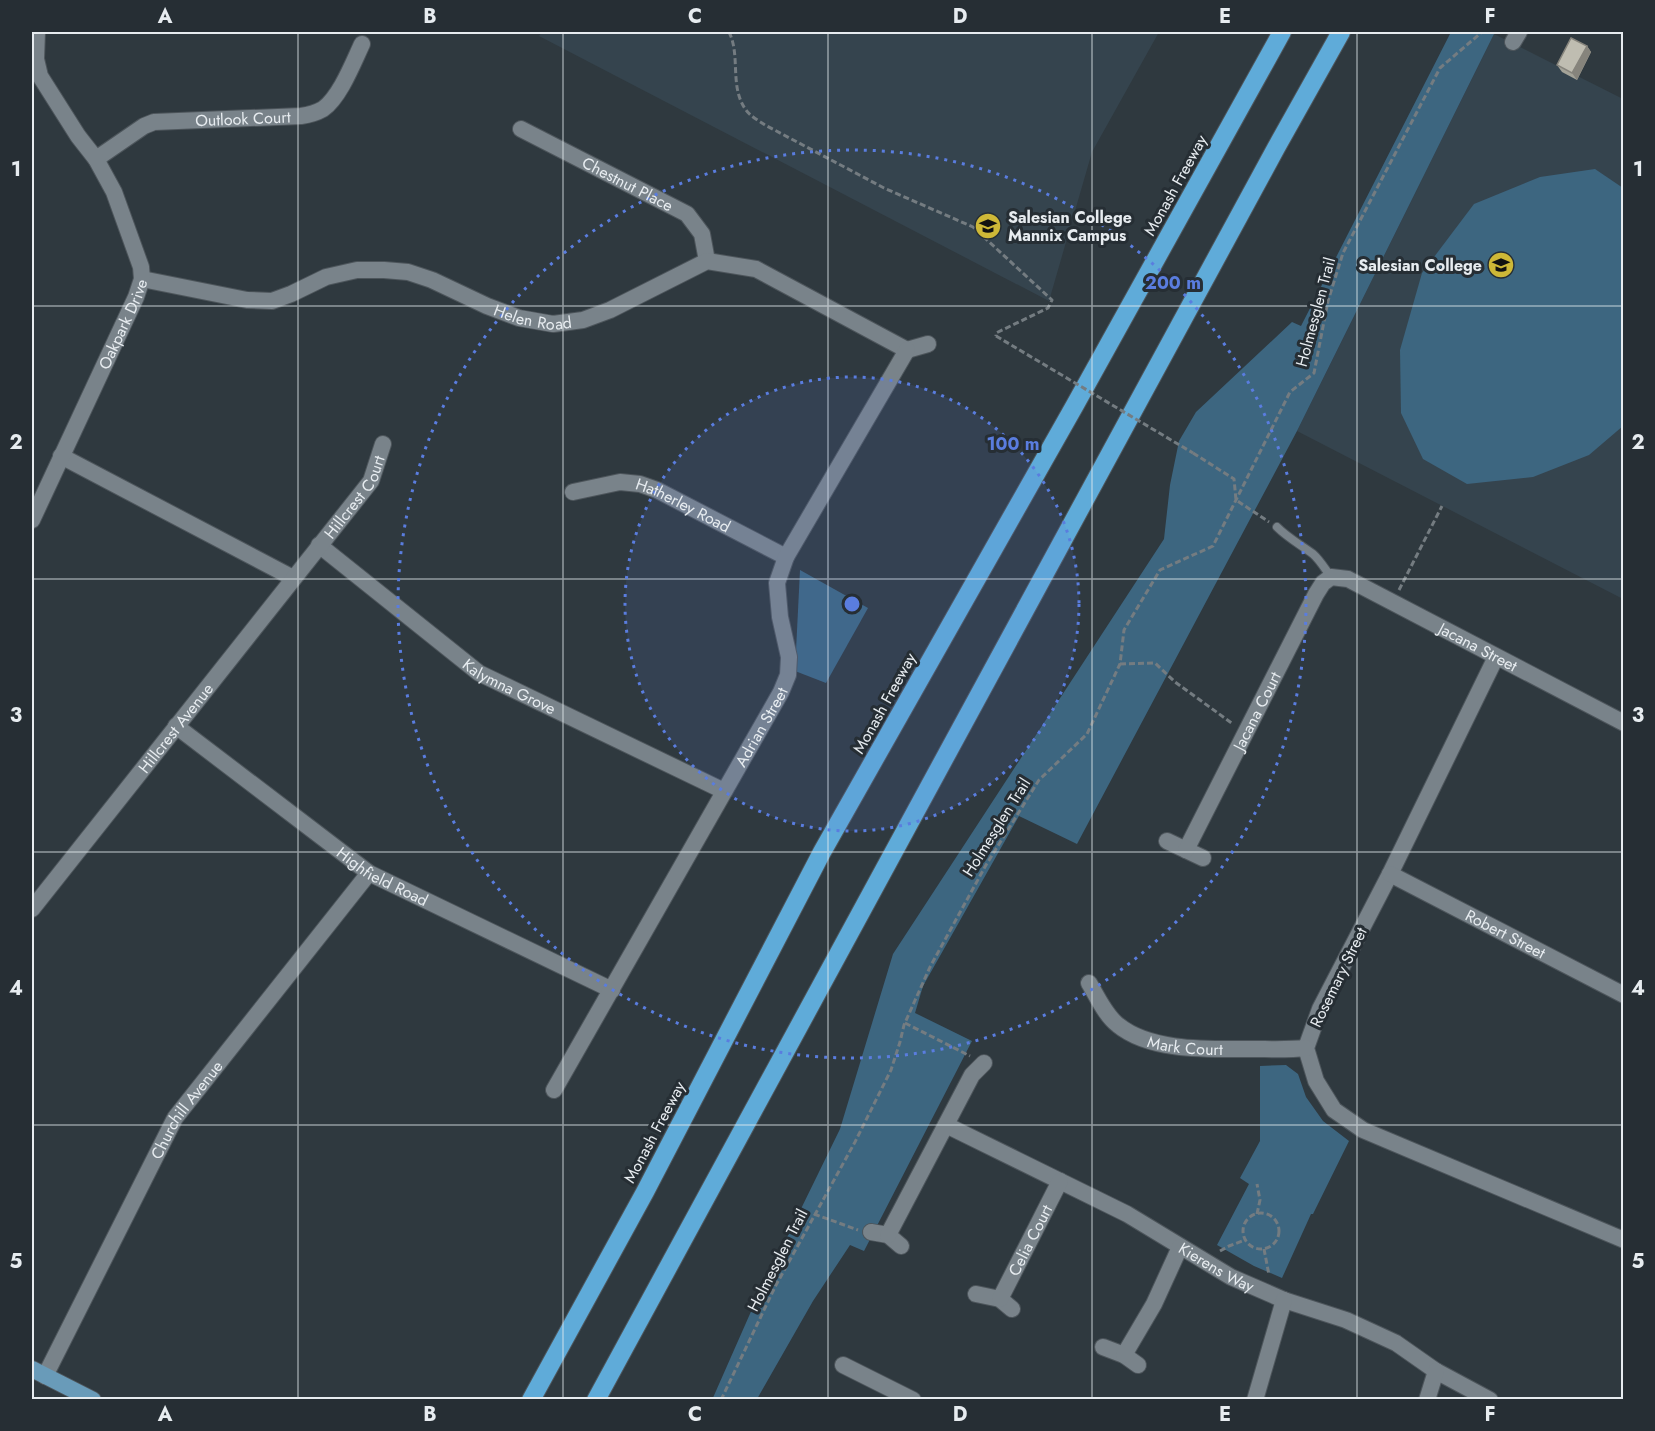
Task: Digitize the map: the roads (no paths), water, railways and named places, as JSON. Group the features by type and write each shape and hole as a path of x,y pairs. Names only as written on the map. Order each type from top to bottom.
{"highway":[{"name":"Monash Freeway","path":"531,1400 645,1192 822,852 1081,395 1282,32"},
{"path":"596,1400 1341,32"}],"main road":[{"path":"38,1372 93,1400"}],"street":[{"name":"Oakpark Drive","path":"32,520 136,297 142,279 137,253 114,192 96,159 78,136 40,76 36,59 37,32"},
{"name":"Outlook Court","path":"96,159 144,126 154,122 312,114 331,101 362,44"},
{"name":"Chestnut Place","path":"521,129 687,214 702,234 707,261"},
{"name":"Helen Road","path":"142,279 228,297 272,301 326,277 357,270 400,271 432,280 519,318 553,324 583,320 610,310 707,261"},
{"path":"707,261 756,269 907,350 928,344"},
{"name":"Adrian Street","path":"554,1090 781,692 788,675 789,657 780,617 777,583 786,557 907,350"},
{"name":"Hillcrest Court","path":"319,545 371,481 383,444"},
{"path":"61,456 293,578"},
{"name":"Hatherley Road","path":"573,492 620,482 640,484 657,490 786,557"},
{"name":"Hillcrest Avenue","path":"32,909 319,545"},
{"name":"Kalymna Grove","path":"319,545 479,673 724,791"},
{"name":"Jacana Street","path":"1331,577 1348,579 1623,723"},
{"name":"Jacana Court","path":"1186,850 1316,594 1323,583 1331,577"},
{"name":"Rosemary Street","path":"1496,657 1390,874 1320,1009 1306,1048 1316,1081 1334,1110 1363,1130 1623,1240"},
{"name":"Highfield Road","path":"176,726 369,873 612,990"},
{"path":"1167,841 1203,858"},
{"name":"Churchill Avenue","path":"38,1372 175,1118 369,873"},
{"name":"Robert Street","path":"1390,874 1623,995"},
{"name":"Mark Court","path":"1089,983 1117,1024 1145,1038 1196,1049 1306,1048"},
{"path":"871,1232 895,1241 946,1125 972,1075 984,1063"},
{"name":"Kierens Way","path":"946,1125 1127,1214 1231,1277 1284,1300 1346,1320 1396,1343 1436,1371 1490,1400"},
{"name":"Celia Court","path":"976,1294 1006,1304 1059,1181"},
{"path":"1103,1347 1131,1360 1180,1247"},
{"path":"1255,1400 1284,1300"},
{"path":"843,1365 913,1400"},
{"path":"1427,1400 1436,1371"}],"lane":[{"path":"1277,527 1286,536 1313,554 1331,577"}],"place":[{"name":"Salesian College Mannix Campus","path":"988,226"},
{"name":"Salesian College","path":"1501,265"}]}
